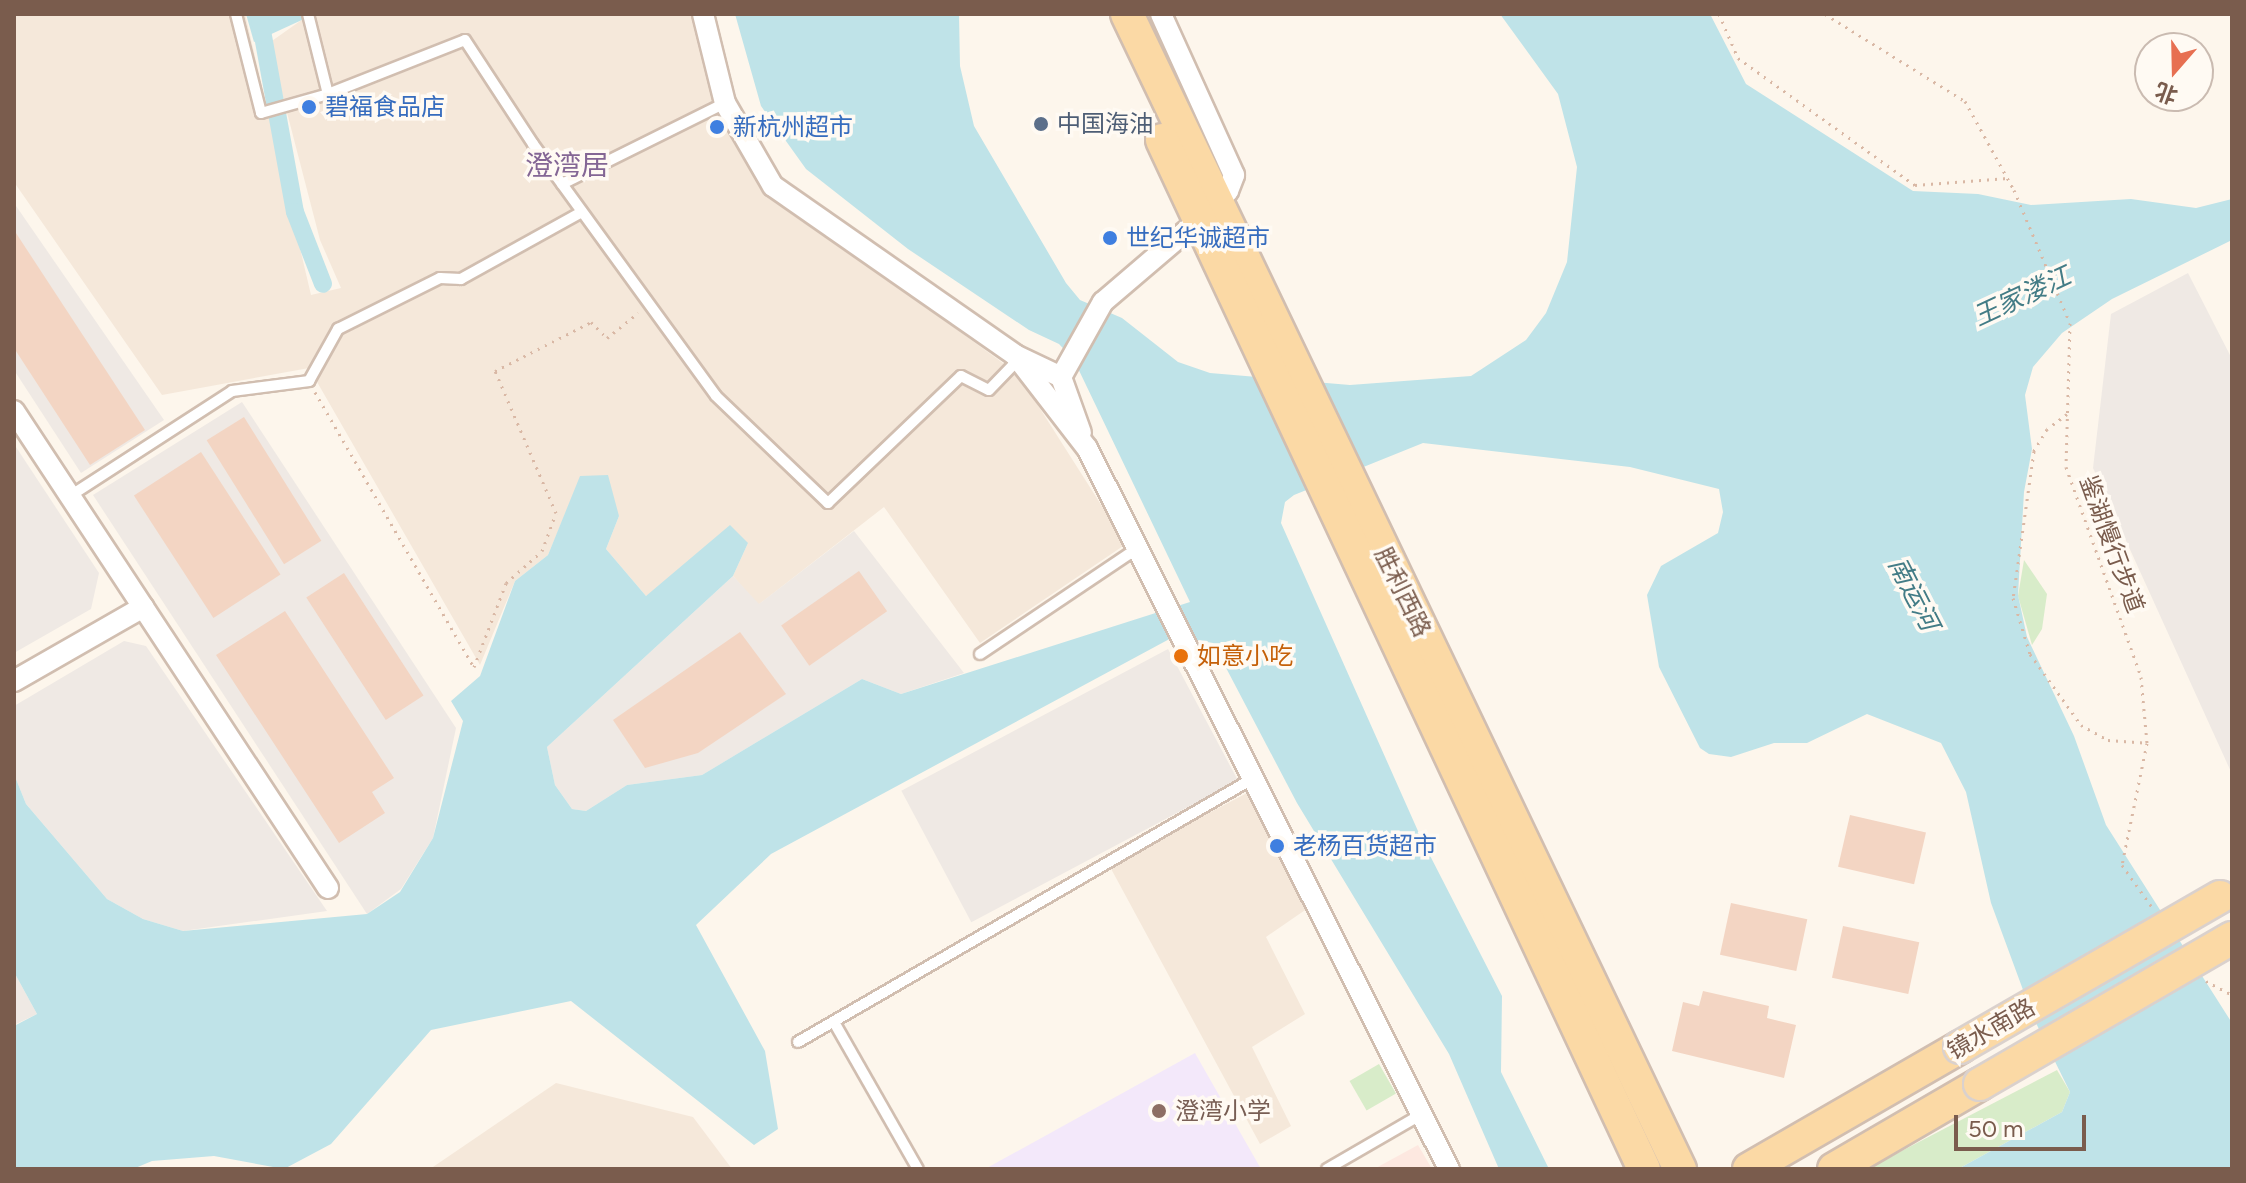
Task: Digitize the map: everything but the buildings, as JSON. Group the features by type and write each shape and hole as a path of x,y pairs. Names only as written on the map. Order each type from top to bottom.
{"main road":[{"name":"胜利西路","path":"1103,14 1207,211 1346,504 1644,1169"},
{"name":"胜利西路","path":"1127,14 1207,211"},
{"name":"胜利西路","path":"1346,504 1680,1169"},
{"name":"镜水南路","path":"1749,1169 2226,893"},
{"name":"镜水南路","path":"1834,1169 2232,938"}],"street":[{"path":"703,14 725,103 773,186 1017,357 1087,448 1449,1169"},
{"path":"1087,448 1064,371 1103,302 1228,191 1234,175 1161,14"},
{"path":"1017,357 1064,371"},
{"path":"14,411 328,888"},
{"path":"14,681 143,607"}],"lane":[{"path":"236,14 261,113 328,94 465,40 562,184 716,396 828,503 961,376 989,390 1017,357"},
{"path":"308,14 328,94"},
{"path":"562,184 725,103"},
{"path":"70,496 232,391 309,381 338,329 440,278 461,279 582,212"},
{"path":"980,654 1139,547"},
{"path":"798,1042 1252,779"},
{"path":"834,1022 918,1169"},
{"path":"1327,1169 1422,1114"}],"path":[{"path":"1719,14 1738,58 1915,185 2008,178"},
{"name":"鉴湖慢行步道","path":"1825,14 1965,101 2014,190 2070,323 2066,467 2141,677 2147,743 2122,865 2157,913"},
{"path":"309,381 474,667 506,583 542,551 556,513 495,371 591,322 607,338 649,304"},
{"path":"2067,414 2047,429 2034,451 2013,598 2030,654 2081,725 2108,740 2147,743"},
{"path":"2200,974 2209,986 2232,995"}],"shaded area":[{"path":"14,14 245,14 311,295 341,288 320,240 269,43 303,19 301,14 691,14 712,97 763,189 1018,374 1126,544 980,643 884,507 758,605 733,576 748,543 646,596 606,549 619,516 581,476 548,555 515,581 480,665 309,368 162,395 14,182"},
{"path":"14,203 164,420 81,473 14,370"},
{"path":"2188,273 2232,359 2232,774 2093,468 2111,314"},
{"path":"242,402 456,728 433,838 401,889 367,914 93,495"},
{"path":"14,444 99,573 91,609 14,653"},
{"path":"854,531 964,673 901,694 862,679 702,775 627,785 586,811 572,809 555,785 547,747 733,576 759,604"},
{"path":"124,641 146,646 327,911 183,931 143,919 107,899 26,804 14,774 14,706"},
{"path":"1168,649 1238,781 971,922 901,791"},
{"path":"1249,792 1311,906 1266,937 1305,1014 1252,1047 1291,1126 1260,1144 1109,865"},
{"path":"14,972 37,1014 14,1025"},
{"name":"澄湾小学","path":"1195,1053 1261,1169 985,1169"},
{"path":"556,1083 693,1117 732,1169 430,1169"},
{"path":"1418,1145 1432,1169 1374,1169"}],"green space":[{"path":"2024,560 2047,594 2042,629 2032,645 2018,596"},
{"path":"1379,1064 1396,1093 1367,1110 1350,1081"},
{"path":"2057,1070 2070,1092 2062,1112 1958,1169 1867,1169"}],"water":[{"path":"246,14 301,14 304,19 254,42"},
{"path":"735,14 959,14 960,66 974,126 1066,283 1080,300 1122,318 1178,362 1210,373 1350,385 1471,376 1526,340 1546,313 1567,262 1577,167 1558,94 1500,14 1710,14 1746,84 1913,191 1978,194 2031,205 2131,199 2196,208 2232,199 2232,240 2112,299 2062,333 2033,367 2025,395 2032,449 2024,492 2018,595 2027,637 2074,736 2106,825 2232,1023 2232,1169 1958,1169 2062,1112 2070,1092 2033,1017 1991,903 1966,792 1941,743 1867,714 1807,743 1774,743 1731,757 1709,754 1700,748 1659,667 1647,595 1661,566 1718,533 1723,512 1719,489 1630,467 1423,443 1294,495 1285,502 1281,523 1422,840 1502,996 1501,1072 1549,1169 1499,1169 1449,1054 1297,803 1213,643 1175,636 771,854 696,925 765,1051 778,1129 754,1145 571,1001 431,1030 331,1144 284,1169 214,1156 152,1161 133,1169 14,1169 14,1026 37,1014 14,972 14,774 26,804 107,899 143,919 183,931 367,914 400,892 433,838 463,721 451,701 480,676 515,581 548,555 580,476 608,475 619,516 606,549 646,596 730,525 748,543 733,576 547,747 555,785 572,809 586,811 627,785 702,775 862,679 901,694 1190,602 1074,360 1059,344 1029,330 908,249 806,169 761,106"}],"waterway":[{"path":"259,14 295,212 323,284"}],"place":[{"name":"碧福食品店","path":"309,107"},
{"name":"中国海油","path":"1041,124"},
{"name":"新杭州超市","path":"717,127"},
{"name":"世纪华诚超市","path":"1110,238"},
{"name":"如意小吃","path":"1181,656"},
{"name":"老杨百货超市","path":"1277,846"},
{"name":"澄湾小学","path":"1159,1111"}],"district":[{"name":"澄湾居","path":"567,165"}],"water label":[{"name":"王家溇江","path":"2022,297"},
{"name":"南运河","path":"1913,594"}]}
